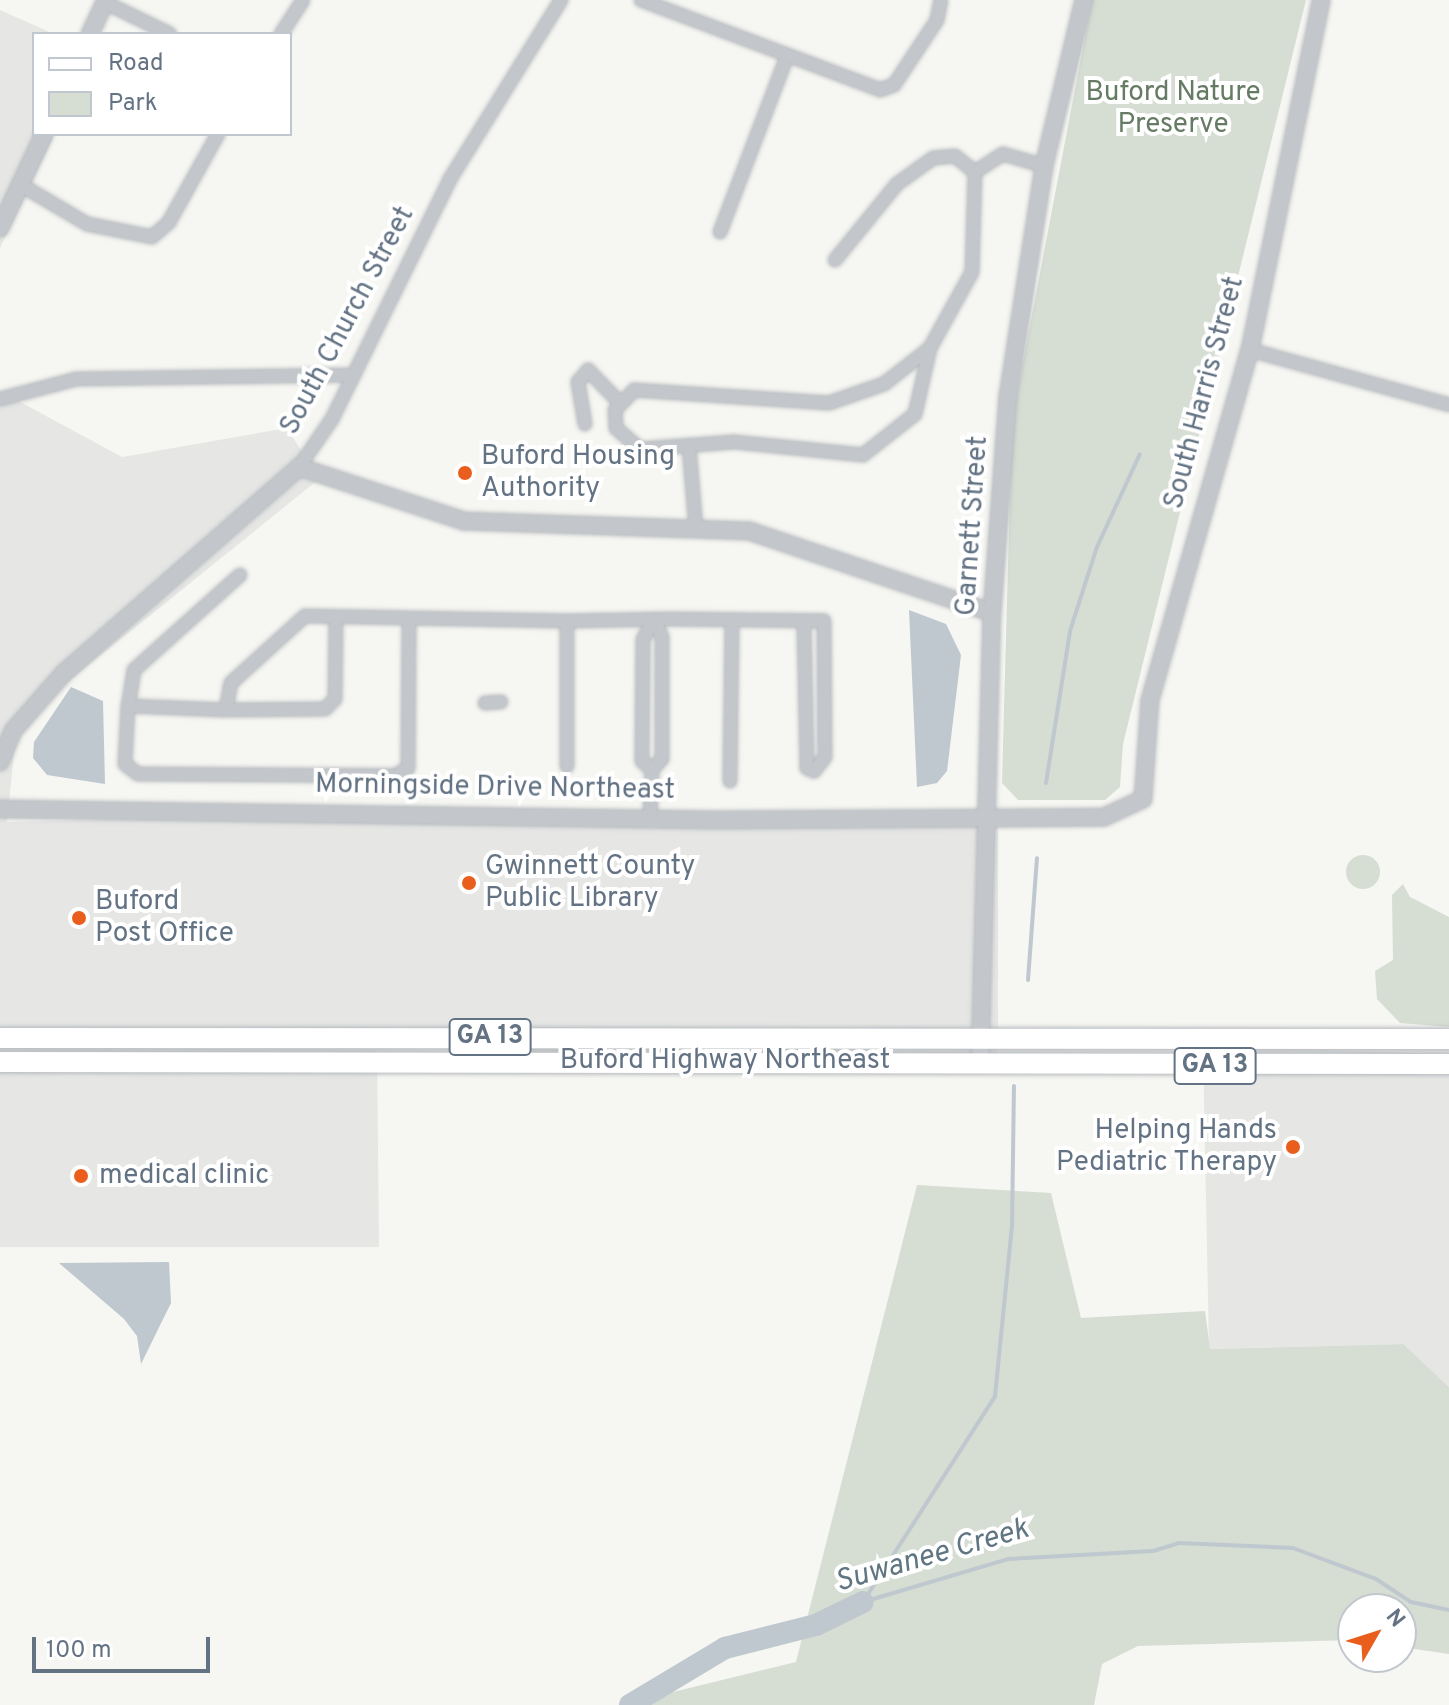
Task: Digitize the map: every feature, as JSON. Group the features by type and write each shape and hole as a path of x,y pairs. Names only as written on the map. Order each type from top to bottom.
{"main road":[{"name":"Buford Highway Northeast","path":"0,1038 981,1035 1449,1039"},
{"name":"Buford Highway Northeast","path":"0,1062 1449,1064"}],"street":[{"path":"282,32 303,0"},
{"name":"South Church Street","path":"0,762 13,731 64,673 299,467 354,375 450,179 561,0"},
{"path":"641,0 880,90 894,85 937,20 941,0"},
{"name":"Garnett Street","path":"980,1063 992,613 1008,396 1044,166 1084,0"},
{"name":"South Harris Street","path":"1143,799 1150,700 1250,350 1321,0"},
{"path":"91,32 105,1 166,32"},
{"path":"720,232 749,167 787,57"},
{"path":"0,228 43,136"},
{"path":"21,185 87,224 152,237 169,222 217,136"},
{"path":"975,172 1003,154 1044,166"},
{"path":"835,260 920,164 955,156 975,172"},
{"path":"930,348 884,384 829,403 655,388 634,390 620,403 616,428 640,449 734,442 863,455 915,414 930,348 972,272 975,172"},
{"path":"1250,350 1449,405"},
{"path":"585,424 578,382 588,370 620,403"},
{"path":"0,399 76,379 354,375"},
{"path":"689,446 696,530"},
{"path":"299,467 464,521 696,530 793,541 992,613"},
{"path":"240,575 134,670 128,706 125,764 138,774 395,776 408,768 409,619"},
{"path":"226,710 231,683 305,616 567,621 654,620 824,621 824,766 814,771 807,768 804,621"},
{"path":"128,706 226,710 325,709 335,699 336,617"},
{"path":"650,816 652,770 662,759 662,637 654,620"},
{"path":"652,770 642,761 643,639 654,620"},
{"path":"730,781 732,620"},
{"path":"567,621 567,766"},
{"path":"643,702 662,700"},
{"path":"485,703 501,702"},
{"path":"806,705 824,704"},
{"name":"Morningside Drive Northeast","path":"0,809 1104,817 1143,799"}],"shaded area":[{"path":"0,10 50,32 32,32 32,136 54,136 0,248"},
{"path":"0,391 122,457 287,428 319,479 17,723 7,822 467,810 570,826 998,824 998,1060 497,1044 377,1050 379,1247 0,1247"},
{"path":"909,610 946,624 961,655 947,771 937,783 917,787"},
{"path":"71,687 103,701 105,784 47,775 33,758 34,742"},
{"path":"1203,1046 1449,1054 1449,1387 1402,1344 1209,1349"},
{"path":"169,1262 171,1303 141,1364 137,1336 124,1319 59,1263"}],"green space":[{"name":"Buford Nature Preserve","path":"1092,0 1306,0 1123,744 1120,787 1105,800 1018,800 1002,783 1012,420"},
{"path":"1363,855 1375,860 1380,872 1375,884 1363,889 1351,884 1346,872 1351,860"},
{"path":"1403,884 1410,897 1449,917 1449,1027 1400,1023 1377,999 1375,971 1393,960 1392,895"},
{"path":"512,1045 836,1046 836,1049 479,1053"},
{"path":"917,1185 1051,1193 1081,1318 1205,1311 1210,1349 1403,1344 1449,1387 1449,1654 1417,1649 1417,1593 1337,1593 1337,1640 1138,1646 1102,1664 1094,1705 620,1705 796,1662"}],"waterway":[{"path":"1046,783 1070,631 1097,547 1140,454"},
{"path":"1028,980 1037,858"},
{"path":"863,1602 995,1396 1012,1227 1014,1086"},
{"name":"Suwanee Creek","path":"863,1602 1008,1559 1153,1551 1179,1543 1293,1548 1376,1579 1411,1602 1449,1610"},
{"name":"Suwanee Creek","path":"630,1705 725,1648 816,1625 863,1602"}],"place":[{"name":"Buford Housing Authority","path":"465,473"},
{"name":"Gwinnett County Public Library","path":"469,883"},
{"name":"Buford Post Office","path":"79,918"},
{"name":"Helping Hands Pediatric Therapy","path":"1293,1147"},
{"name":"medical clinic","path":"81,1176"}]}
